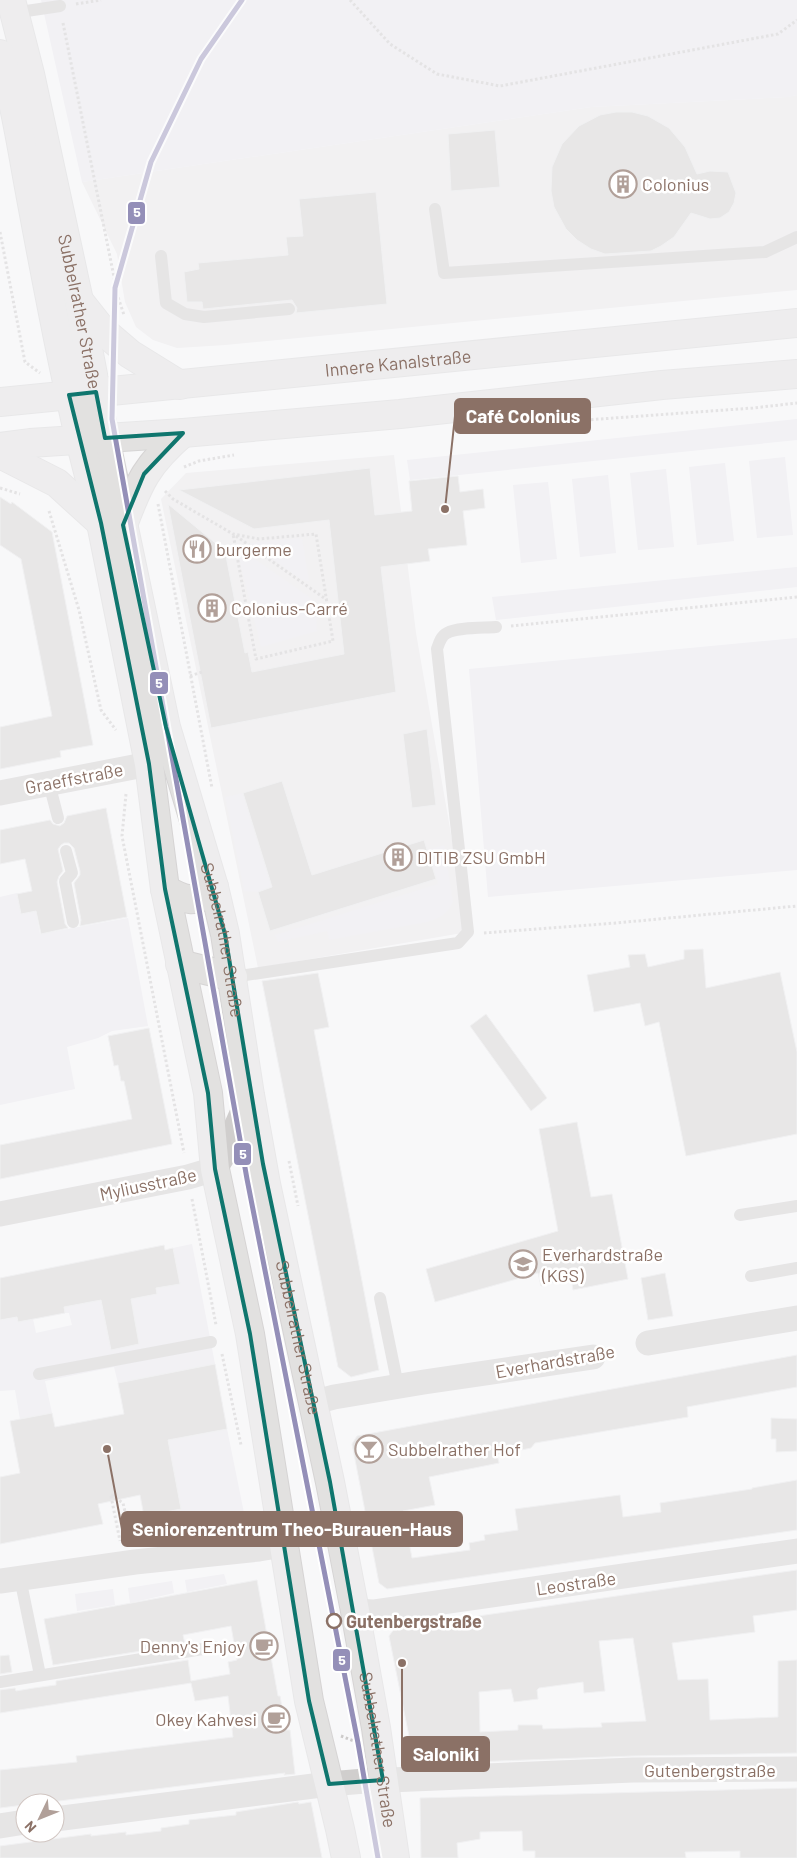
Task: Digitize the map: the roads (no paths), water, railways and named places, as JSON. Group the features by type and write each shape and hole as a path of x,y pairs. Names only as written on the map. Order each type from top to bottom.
{"main road":[{"name":"Subbelrather Straße","path":"12,7 30,74 53,224 79,301 83,394"},
{"name":"Subbelrather Straße","path":"0,54 5,68 22,150 83,394 112,524 166,727 214,887 233,977 250,1095 266,1184 330,1482 355,1611 376,1728 394,1858"},
{"path":"79,301 104,330 130,354 180,385"},
{"name":"Innere Kanalstraße","path":"0,402 797,323"},
{"path":"0,447 30,443 183,433 400,414 662,385 797,374"},
{"path":"0,454 57,483 112,524 144,474 160,454 183,433"},
{"name":"Subbelrather Straße","path":"112,524 139,765 208,1092 215,1169 250,1334 275,1486 282,1545 309,1701 346,1858"},
{"path":"165,889 180,898 192,900 202,898 214,887"},
{"path":"180,964 233,977"}],"street":[{"name":"Graeffstraße","path":"0,793 139,765"},
{"name":"Myliusstraße","path":"0,1214 188,1177 215,1169 224,1154 250,1095"},
{"path":"648,1343 797,1318"},
{"name":"Everhardstraße","path":"312,1403 334,1397 398,1386 593,1357"},
{"path":"10,1579 282,1545"},
{"name":"Leostraße","path":"355,1611 372,1612 797,1551"},
{"name":"Gutenbergstraße","path":"65,1818 329,1784 384,1780 633,1770 797,1769"},
{"path":"0,1826 15,1824"}],"lane":[{"path":"12,7 60,6"},
{"path":"22,150 53,224"},
{"path":"435,209 444,273 764,252 797,237"},
{"path":"161,256 166,303 184,314 204,317 289,309"},
{"path":"233,977 458,944 468,932 437,649 440,640 446,633 454,630 496,627"},
{"path":"49,783 58,818"},
{"path":"66,850 72,873 65,881 73,922"},
{"path":"740,1215 797,1206"},
{"path":"751,1276 797,1268"},
{"path":"380,1298 398,1386"},
{"path":"39,1374 211,1342"},
{"path":"10,1579 40,1675"},
{"path":"0,1682 215,1647"}],"place":[{"name":"Colonius","path":"623,184"},
{"name":"Café Colonius","path":"445,509"},
{"name":"burgerme","path":"197,549"},
{"name":"Colonius-Carré","path":"212,608"},
{"name":"DITIB ZSU GmbH","path":"398,857"},
{"name":"Everhardstraße (KGS)","path":"523,1264"},
{"name":"Seniorenzentrum Theo-Burauen-Haus","path":"107,1449"},
{"name":"Subbelrather Hof","path":"369,1449"},
{"name":"Gutenbergstraße","path":"334,1621"},
{"name":"Denny's Enjoy","path":"264,1646"},
{"name":"Saloniki","path":"402,1663"},
{"name":"Okey Kahvesi","path":"276,1719"}]}
